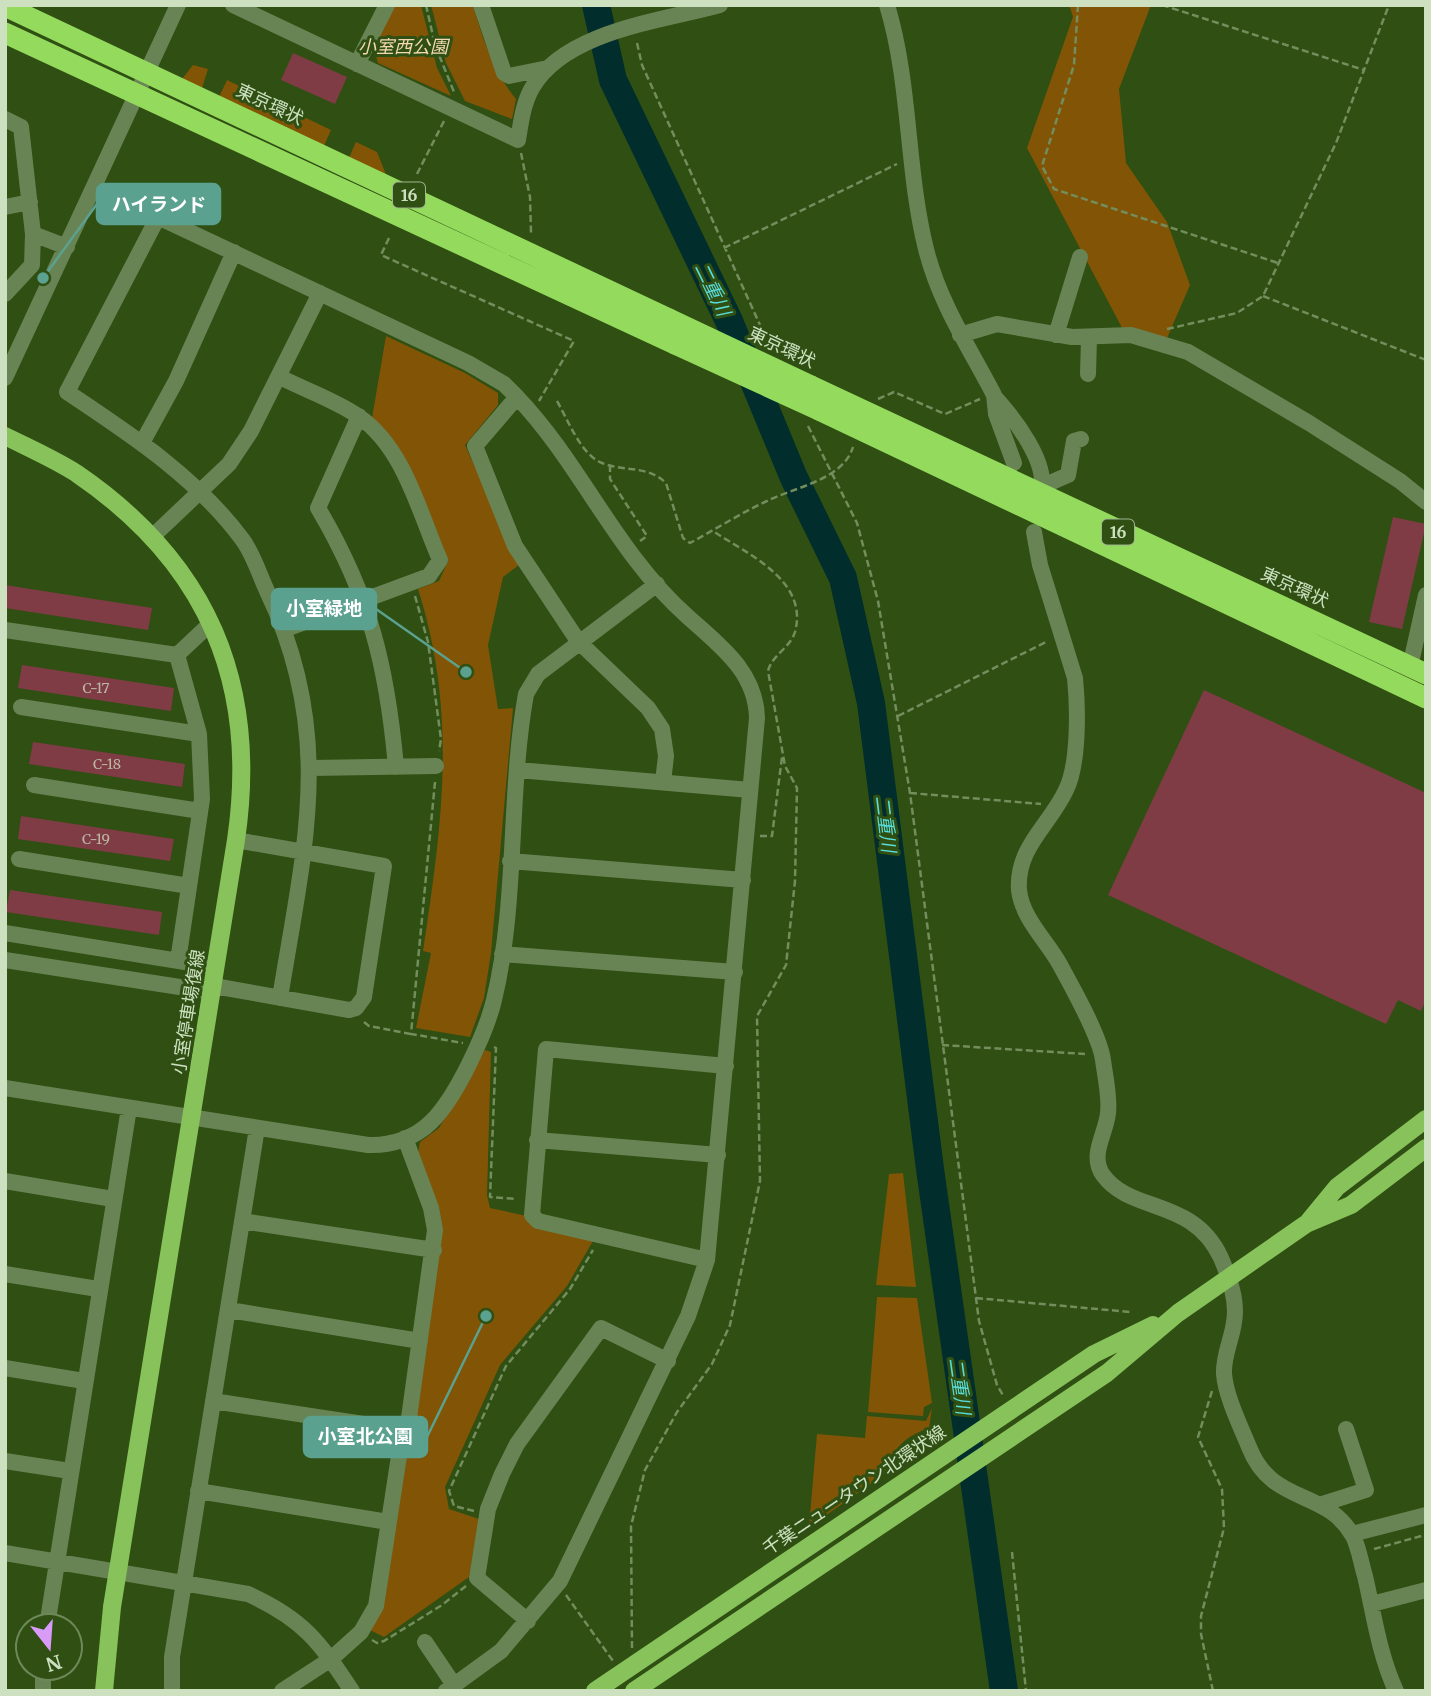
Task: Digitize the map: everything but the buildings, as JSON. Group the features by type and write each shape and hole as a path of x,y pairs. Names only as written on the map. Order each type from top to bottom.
{"highway":[{"name":"東京環状","path":"5,6 811,386 1041,490 1418,671"},
{"name":"16","path":"5,33 675,344 813,418 1426,698"}],"main road":[{"name":"小室停車場復線","path":"5,436 74,472 130,514 153,537 193,590 211,623 234,686 240,717 244,771 236,840 105,1662 104,1691"},
{"name":"千葉ニュータウン北環状線","path":"1307,1224 1337,1187 1426,1119"},
{"name":"千葉ニュータウン北環状線","path":"640,1689 1107,1373 1178,1313 1307,1224 1351,1205 1426,1147"},
{"name":"千葉ニュータウン北環状線","path":"595,1691 1094,1354 1178,1313"}],"street":[{"path":"5,377 178,5"},
{"path":"233,5 518,140 523,108 532,88 548,68 588,40 720,5"},
{"path":"357,64 387,5"},
{"path":"481,5 504,72 509,76 548,68"},
{"path":"887,5 899,54 925,247 938,289 993,393 1009,412 1038,460 1041,490 1068,475 1070,452 1074,441 1081,439"},
{"path":"5,120 21,127 33,234 32,265 5,294"},
{"path":"5,207 30,202"},
{"path":"280,998 304,852 311,768 306,713 286,629 243,539 160,455 67,392 158,217 468,363 504,384 533,413 626,551 747,676 757,705 707,1260 688,1316 557,1584 528,1621 500,1651 450,1688 425,1642"},
{"path":"33,234 67,247"},
{"path":"142,443 176,381 234,252"},
{"path":"1056,335 1080,257"},
{"path":"153,537 229,464 251,431 280,377 320,293"},
{"path":"960,335 997,324 1089,338 1131,335 1205,359 1353,450 1426,502"},
{"path":"1088,373 1089,338"},
{"path":"280,377 359,416 385,442 398,460 440,561 429,576 286,629"},
{"path":"993,393 996,414 1014,463"},
{"path":"517,397 475,446 515,546 578,641 648,708 662,729 666,756 663,782"},
{"path":"359,416 318,508 342,548 365,600 390,696 396,766"},
{"path":"1034,532 1040,565 1075,678 1077,695 1073,765 1067,789 1028,845 1019,889 1023,905 1058,962 1102,1055 1109,1110 1097,1148 1100,1172 1111,1185 1194,1222 1215,1248 1234,1298 1235,1319 1224,1369 1236,1412 1257,1466 1269,1481 1322,1504 1352,1534 1372,1604 1381,1653 1396,1691"},
{"path":"5,1088 368,1145 389,1144 419,1132 438,1115 478,1045 495,999 502,954 526,694 538,674 656,584"},
{"path":"1418,671 1426,595"},
{"path":"177,655 211,623"},
{"path":"5,630 177,655"},
{"path":"177,655 199,734 200,811 178,961"},
{"path":"21,707 199,734"},
{"path":"311,768 436,766"},
{"path":"518,770 750,790"},
{"path":"34,785 200,811"},
{"path":"5,960 349,1010 356,1008 364,997 384,866 236,840"},
{"path":"19,859 189,886"},
{"path":"510,861 743,880"},
{"path":"5,933 216,967"},
{"path":"502,954 735,972"},
{"path":"707,1260 538,1221 531,1216 537,1140 546,1049 726,1066"},
{"path":"49,1612 98,1289 129,1108"},
{"path":"173,1691 172,1657 183,1583 257,1128"},
{"path":"282,1691 331,1659 361,1632 376,1606 403,1430 408,1424 436,1230 431,1208 405,1139"},
{"path":"537,1140 718,1155"},
{"path":"5,1181 113,1199"},
{"path":"242,1221 434,1250"},
{"path":"5,1274 98,1289"},
{"path":"229,1310 420,1341"},
{"path":"528,1621 477,1578 487,1515 502,1474 517,1444 601,1328 667,1362"},
{"path":"5,1368 84,1381"},
{"path":"213,1401 403,1430"},
{"path":"1322,1504 1366,1490 1346,1429"},
{"path":"5,1461 70,1471"},
{"path":"198,1491 388,1522"},
{"path":"1352,1534 1426,1515"},
{"path":"5,1553 248,1594 282,1609 308,1630 352,1691"},
{"path":"1372,1604 1426,1590"}],"path":[{"path":"1078,5 1074,65 1042,166 1054,189 1279,264"},
{"path":"1162,5 1364,70"},
{"path":"1164,329 1227,316 1247,308 1263,296 1336,143 1389,5"},
{"path":"629,29 642,65 773,353"},
{"path":"518,140 530,197 533,229 522,249"},
{"path":"724,249 913,156"},
{"path":"389,238 381,256 574,341 533,413"},
{"path":"1263,296 1426,360"},
{"path":"878,399 894,392 945,414 969,406 993,393"},
{"path":"556,401 588,454 610,465 646,471 666,482 683,538 690,543 770,499 783,496 833,472 848,461 854,445"},
{"path":"813,418 833,472 857,523 878,601 910,793 979,1321 997,1385 1005,1399"},
{"path":"610,465 610,479 647,536 626,551"},
{"path":"411,583 428,642 441,739 436,766 411,1034"},
{"path":"897,716 1061,635"},
{"path":"747,836 772,836 783,752"},
{"path":"910,793 1039,803 1054,809"},
{"path":"349,1010 369,1026 496,1048 490,1197 533,1200"},
{"path":"942,1045 1102,1055"},
{"path":"487,1515 454,1506 449,1491 506,1366 570,1289 602,1235"},
{"path":"976,1298 1130,1312"},
{"path":"1213,1691 1201,1634 1201,1616 1224,1528 1222,1489 1198,1437 1207,1401 1224,1369"},
{"path":"1359,1553 1425,1535"},
{"path":"1012,1552 1026,1691"},
{"path":"361,1632 377,1643 384,1642 442,1605 477,1578"},
{"path":"557,1584 587,1620 613,1661"}],"green space":[{"name":"小室西公園","path":"395,5 421,5 437,68 451,96 378,63 373,47"},
{"path":"431,5 473,5 490,55 516,99 512,119 465,101 446,63"},
{"path":"1069,5 1151,5 1119,89 1126,163 1167,222 1190,285 1164,345 1129,341 1027,148 1073,17"},
{"path":"193,65 208,69 202,88 182,79"},
{"path":"227,80 331,130 323,148 219,97"},
{"path":"356,142 377,152 387,177 348,160"},
{"path":"386,336 465,373 498,393 498,405 465,445 519,565 503,577 488,645 498,709 513,708 491,953 484,998 470,1037 416,1028 431,953 423,951 436,859 443,770 438,681 418,589 439,581 448,561 409,466 372,418"},
{"path":"485,1050 491,1052 487,1195 490,1208 527,1216 537,1229 594,1239 567,1286 500,1365 445,1487 449,1509 479,1519 469,1577 384,1637 370,1630 440,1249 418,1153 420,1142 439,1128"},
{"path":"903,1173 916,1287 876,1285 889,1174"},
{"path":"877,1297 917,1298 932,1403 924,1407 923,1416 868,1412"},
{"path":"932,1408 929,1428 902,1443 895,1454 891,1470 809,1527 817,1434 865,1438 867,1416 926,1421"}],"waterway":[{"name":"二重川","path":"596,5 613,80 729,321 794,478 843,578 871,703 930,1169 1004,1691"}],"place":[{"name":"ハイランド","path":"43,278"},
{"name":"小室緑地","path":"466,672"},
{"name":"小室北公園","path":"486,1316"}]}
